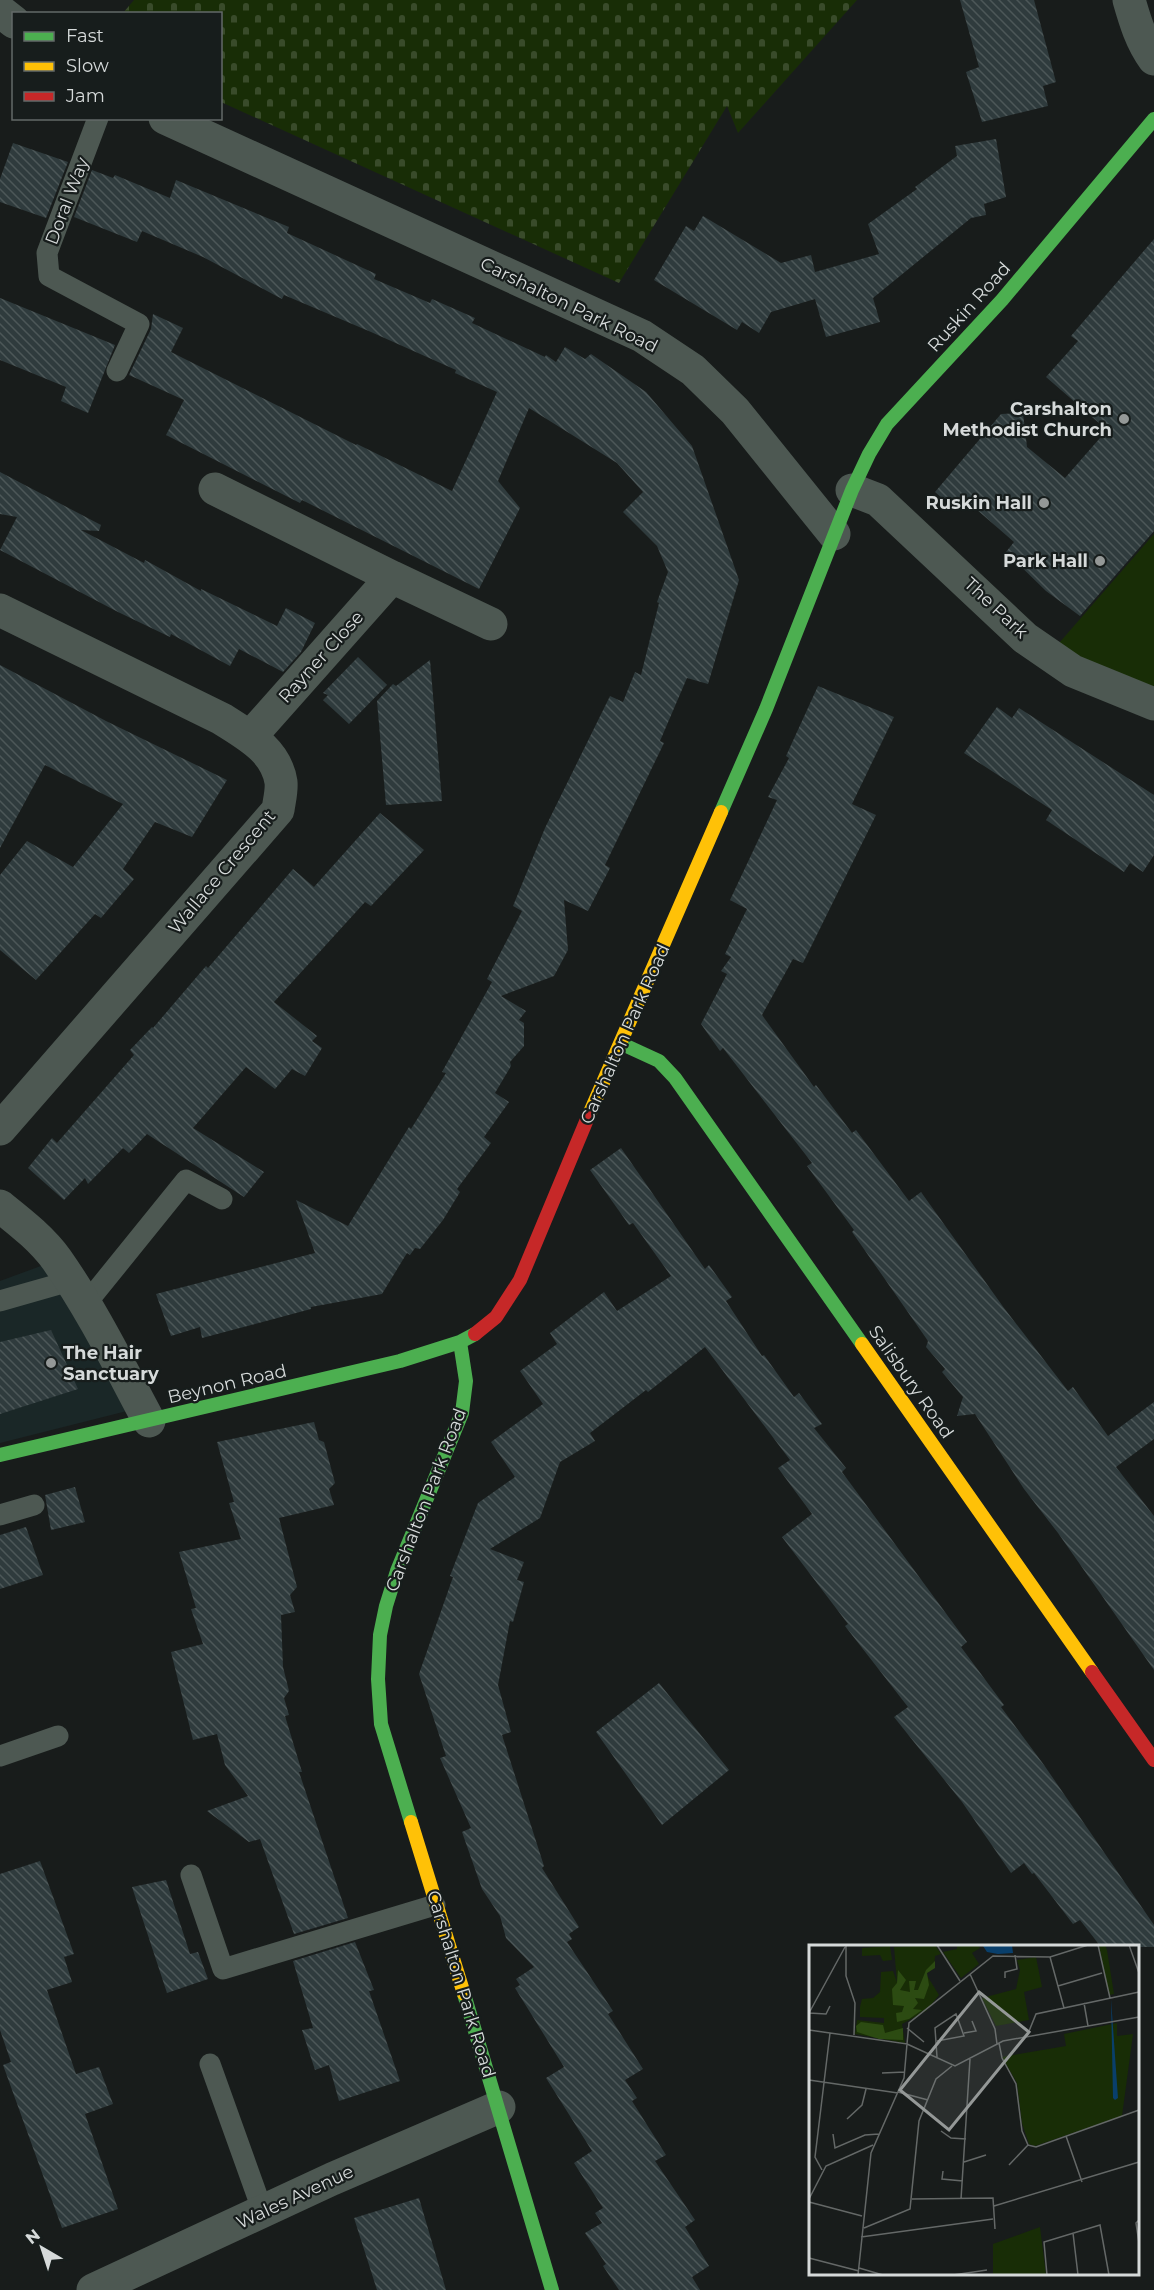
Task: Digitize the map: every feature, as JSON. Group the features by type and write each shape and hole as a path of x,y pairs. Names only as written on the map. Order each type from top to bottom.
{"main road":[{"name":"Ruskin Road","path":"834,534 869,454 887,424 1010,291 1154,119"},
{"name":"Carshalton Park Road","path":"552,2290 499,2107 381,1724 377,1689 379,1650 386,1605 401,1562 453,1438 464,1404 466,1378 460,1342 481,1330 496,1317 520,1280 562,1177 766,710 834,534"},
{"name":"Salisbury Road","path":"622,1044 659,1061 675,1078 1154,1760"},
{"name":"Beynon Road","path":"0,1455 380,1366 460,1342"}],"street":[{"path":"1129,0 1140,32 1154,59"},
{"path":"0,11 12,20"},
{"name":"Carshalton Park Road","path":"169,120 642,336 693,370 735,411 834,534"},
{"path":"215,489 491,624"},
{"name":"The Park","path":"852,490 878,500 930,546 1025,638 1073,671 1154,704"},
{"name":"Rayner Close","path":"250,737 392,577"},
{"name":"Wallace Crescent","path":"0,610 222,719 250,737 272,756 281,783 278,810 0,1129"},
{"path":"0,1206 29,1229 56,1258 149,1421"},
{"name":"Wales Avenue","path":"93,2290 332,2179 499,2107"}],"lane":[{"name":"Doral Way","path":"97,120 47,253 49,276 139,324 117,370"},
{"path":"0,1300 77,1293 186,1180 222,1199"},
{"path":"0,1515 34,1505"},
{"path":"0,1756 58,1736"},
{"path":"191,1875 223,1969 435,1905"},
{"path":"210,2064 263,2212"}],"shaded area":[{"path":"49,1263 131,1410 0,1443 0,1281"}],"green space":[{"path":"134,0 857,0 738,133 727,106 619,283 222,102 222,12 124,12"},
{"path":"1154,534 1154,698 1053,650"}],"building":[{"path":"960,0 1034,0 1056,82 1043,86 1048,106 982,122 966,72 979,67"},
{"path":"996,139 1006,197 984,204 986,215 971,218 873,298 880,322 826,337 815,299 771,312 759,333 742,322 737,330 654,280 686,226 694,231 703,216 781,263 811,255 815,272 879,254 868,224 917,189 915,187 957,156 955,146"},
{"path":"13,143 68,162 46,218 0,202 0,179"},
{"path":"92,170 113,178 115,175 170,198 176,180 289,227 287,233 376,274 374,279 430,303 432,299 475,318 472,323 545,357 546,355 556,362 565,347 585,359 591,354 646,392 692,446 739,580 708,684 687,678 660,741 664,743 605,865 610,868 588,911 564,900 568,950 554,976 501,996 526,1011 519,1020 524,1023 524,1046 510,1062 511,1066 495,1093 509,1102 484,1137 491,1143 457,1189 460,1192 443,1220 420,1249 415,1248 410,1255 407,1253 382,1294 311,1307 311,1309 202,1338 200,1327 171,1336 156,1294 315,1253 296,1200 348,1226 409,1127 411,1129 446,1073 442,1072 492,982 487,979 522,911 513,906 545,828 610,696 623,702 635,672 641,675 659,603 657,602 668,572 657,546 623,512 643,492 617,463 529,408 498,481 520,508 479,589 302,500 300,503 166,435 184,400 129,375 151,329 153,314 183,328 171,352 452,491 497,392 455,373 456,370 371,332 284,295 282,299 203,257 142,231 137,242 74,217"},
{"path":"1154,239 1154,531 1080,616 1046,591 1006,552 1014,542 968,502 953,508 935,492 1001,414 1023,413 1027,447 1065,478 1107,430 1046,377 1078,341 1071,336"},
{"path":"0,298 115,345 88,413 61,401 66,387 0,360"},
{"path":"0,472 101,525 99,531 81,530 144,563 145,560 201,591 201,589 277,626 286,608 315,623 301,652 283,672 239,649 230,666 171,634 170,637 118,612 0,550 17,517 0,514"},
{"path":"358,657 387,685 349,724 323,700 328,695 323,693"},
{"path":"430,660 442,801 386,805 377,701 393,684 396,686"},
{"path":"0,665 106,721 227,780 192,837 155,822 123,869 134,879 101,918 95,914 36,980 0,950 0,875 27,841 73,867 123,804 45,765 0,848"},
{"path":"818,686 894,717 852,804 876,815 803,963 793,959 762,1015 814,1087 816,1085 852,1133 856,1130 909,1201 921,1192 1004,1308 1068,1391 1073,1387 1108,1436 1154,1402 1154,1439 1116,1467 1154,1516 1154,1670 1058,1533 1024,1489 975,1414 957,1416 963,1397 942,1372 945,1369 926,1347 928,1341 852,1232 854,1230 807,1166 812,1163 723,1048 720,1051 701,1024 727,974 721,971 731,957 725,954 747,909 730,900 777,800 768,797 789,758 786,756"},
{"path":"997,707 1012,718 1019,708 1154,795 1154,855 1143,872 1130,863 1124,872 1046,820 1052,810 964,753"},
{"path":"380,813 424,850 371,906 365,902 274,1002 317,1036 312,1041 322,1048 305,1076 292,1069 275,1089 246,1067 193,1128 264,1172 244,1197 147,1134 129,1153 123,1148 88,1184 85,1178 64,1200 28,1168 52,1138 57,1143 134,1055 130,1050 153,1028 206,966 208,968 293,869 314,887"},
{"path":"621,1148 705,1269 709,1265 732,1297 726,1301 762,1356 764,1355 794,1397 799,1393 822,1424 814,1428 846,1468 842,1472 967,1642 961,1647 1004,1705 1001,1707 1044,1765 1154,1925 1154,1947 1099,1945 1080,1920 1073,1924 1024,1863 1011,1873 962,1802 894,1717 908,1707 845,1626 848,1624 782,1537 812,1514 778,1468 790,1460 705,1347 648,1392 646,1390 590,1433 595,1441 560,1462 540,1518 490,1549 524,1562 517,1580 524,1582 513,1622 510,1621 498,1685 511,1732 502,1735 544,1866 542,1868 579,1927 569,1934 572,1939 567,1942 613,2011 608,2014 643,2069 625,2080 637,2098 632,2101 666,2155 655,2161 695,2220 685,2227 709,2266 692,2277 700,2290 619,2290 603,2266 606,2264 585,2233 602,2223 595,2213 603,2208 574,2163 592,2151 546,2078 564,2067 515,1988 520,1985 516,1979 534,1967 506,1938 500,1916 482,1889 462,1832 471,1828 440,1758 446,1756 419,1674 453,1577 450,1576 478,1503 515,1477 491,1442 543,1404 520,1371 557,1344 550,1333 604,1292 617,1311 671,1276 633,1223 629,1225 590,1170"},
{"path":"51,1330 78,1389 0,1414 0,1342"},
{"path":"314,1422 319,1440 324,1442 335,1483 329,1489 334,1505 279,1518 297,1587 290,1595 295,1612 281,1615 283,1667 289,1691 284,1698 289,1715 285,1716 302,1772 299,1772 348,1918 294,1934 260,1839 249,1842 207,1811 248,1796 225,1765 217,1734 193,1740 171,1652 203,1644 191,1609 196,1608 179,1552 241,1539 229,1503 234,1502 217,1442"},
{"path":"75,1487 85,1522 51,1530 45,1495"},
{"path":"26,1527 43,1575 0,1589 0,1535"},
{"path":"659,1683 729,1770 662,1825 596,1732"},
{"path":"40,1861 74,1954 64,1957 72,1982 47,1990 76,2074 99,2067 113,2104 85,2114 118,2209 62,2228 3,2065 11,2062 0,2030 0,1874"},
{"path":"166,1880 190,1954 198,1952 208,1979 167,1993 132,1887"},
{"path":"355,1942 374,1990 369,1991 400,2081 339,2101 329,2065 315,2070 302,2030 313,2028 293,1961"},
{"path":"419,2198 446,2290 377,2290 354,2218"}],"traffic: fast":[{"path":"721,812 766,709 852,490 869,454 887,424 1002,300 1154,119"},
{"path":"622,1044 659,1061 675,1078 862,1344"},
{"path":"0,1455 400,1361 460,1342 475,1334"},
{"path":"411,1822 381,1724 378,1679 380,1635 397,1571 462,1413 466,1381 460,1342"},
{"path":"464,1994 552,2290"}],"traffic: slow":[{"path":"588,1117 721,812"},
{"path":"862,1344 1092,1672"},
{"path":"411,1822 464,1994"}],"traffic: jam":[{"path":"475,1334 496,1317 520,1280 588,1117"},
{"path":"1092,1672 1154,1760"}],"place":[{"name":"Carshalton Methodist Church","path":"1124,419"},
{"name":"Ruskin Hall","path":"1044,503"},
{"name":"Park Hall","path":"1100,561"},
{"name":"The Hair Sanctuary","path":"51,1363"}]}
